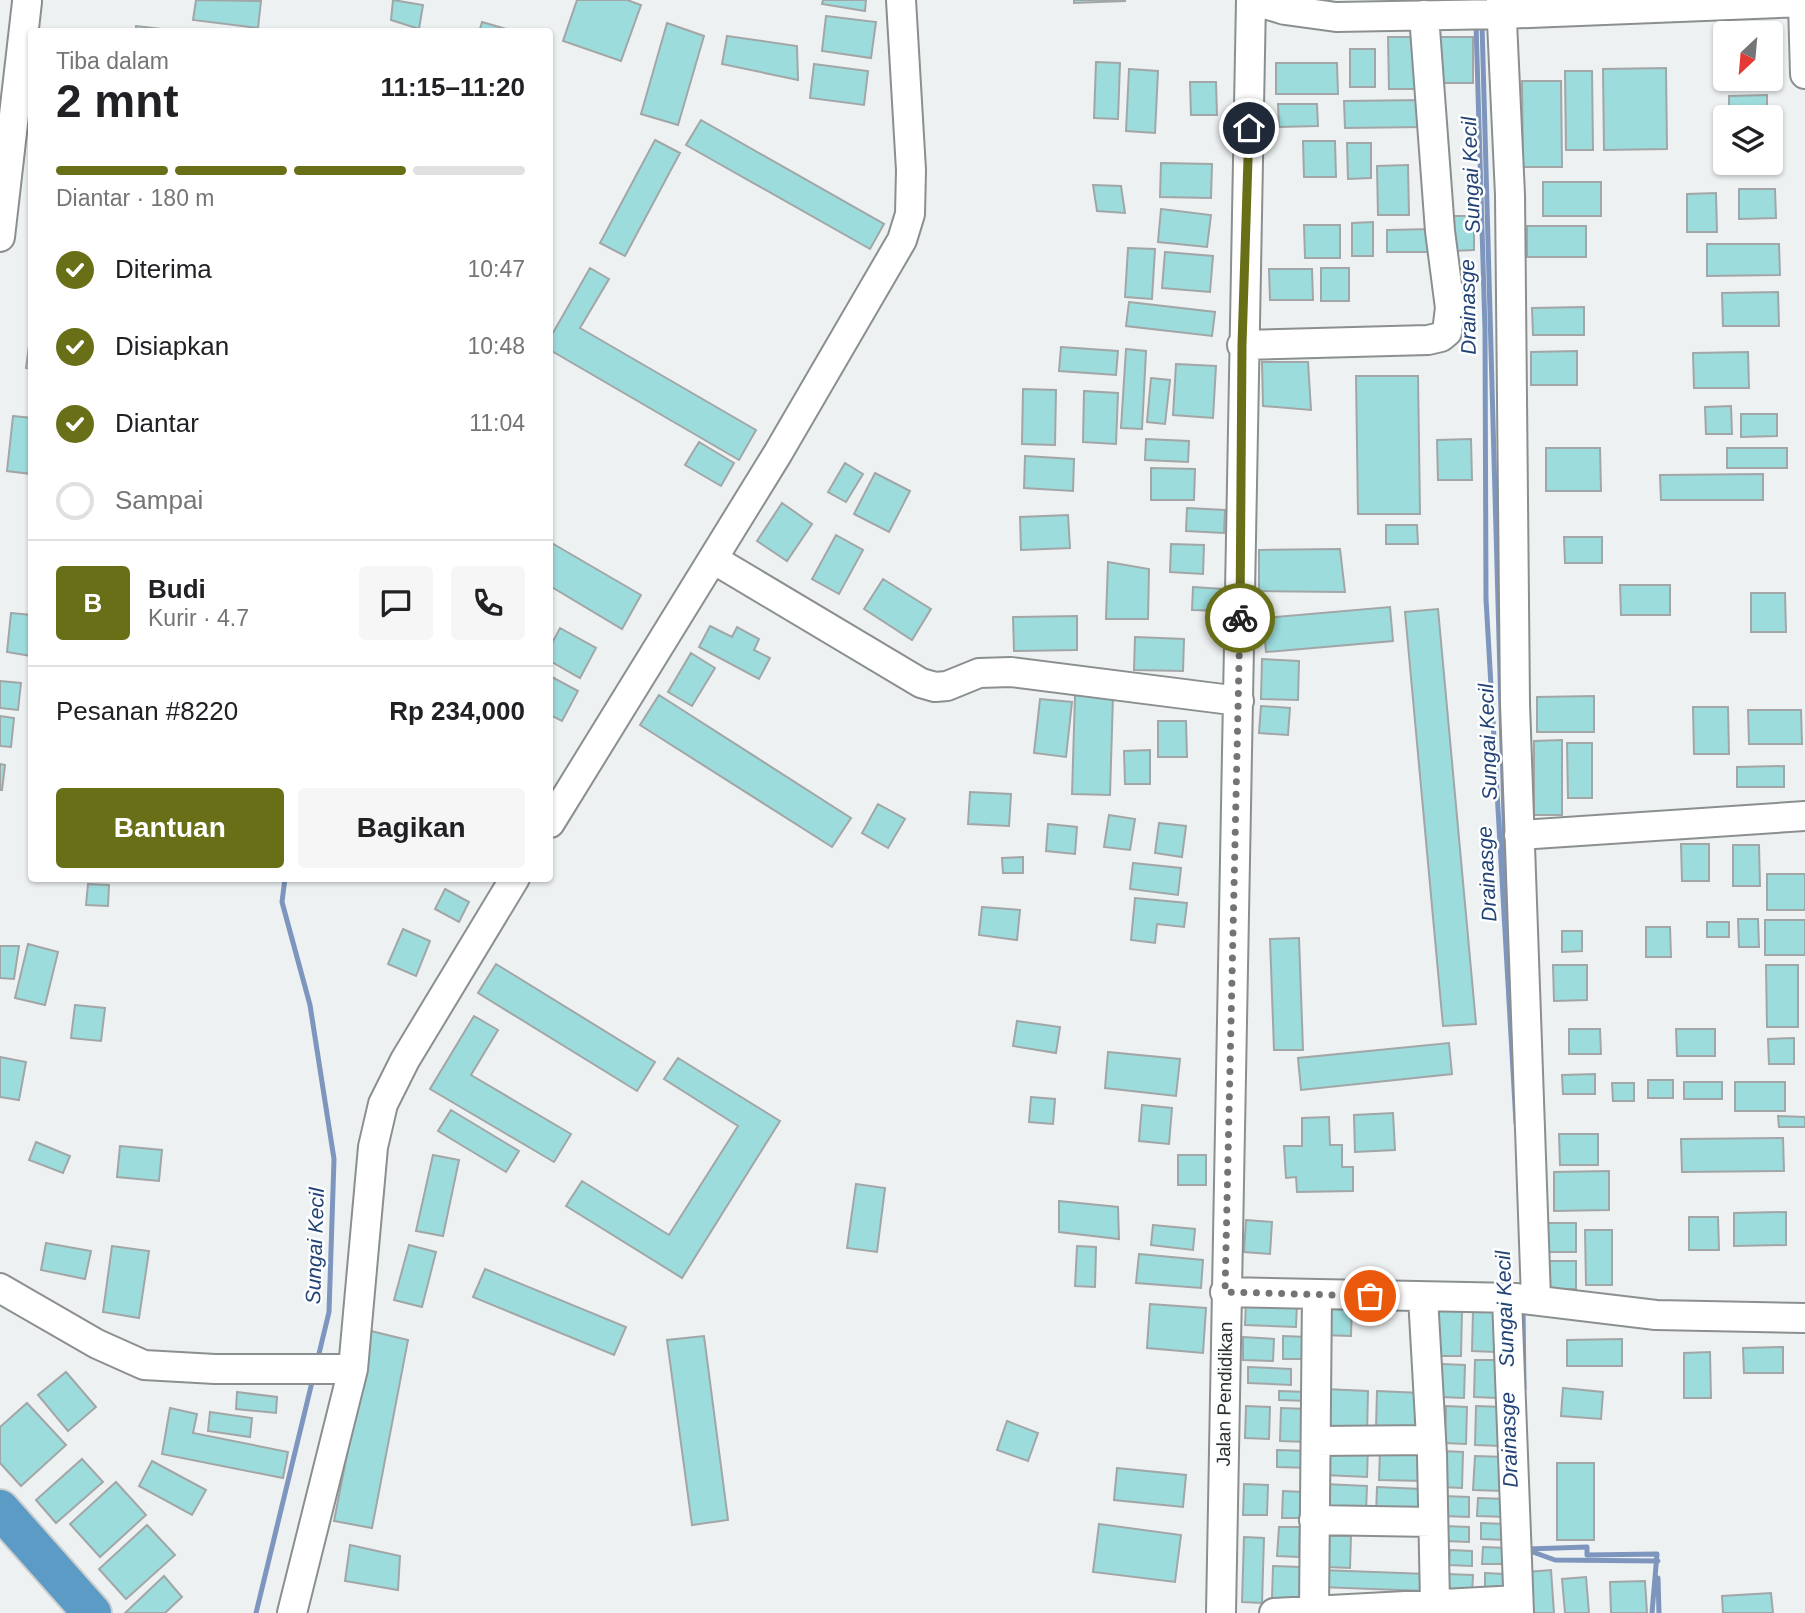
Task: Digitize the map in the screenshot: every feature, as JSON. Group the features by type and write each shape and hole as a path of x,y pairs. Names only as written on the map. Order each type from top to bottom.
{"highway":[{"path":"0,1509 92,1613"},
{"path":"0,1542 63,1613"}],"street":[{"path":"553,818 857,322 907,226 911,170 901,0"},
{"path":"1252,0 1320,16 1804,3 1805,74"},
{"name":"Jalan Pendidikan","path":"1221,1613 1225,1292 1239,701 1242,345 1252,0"},
{"path":"0,237 3,173 27,2"},
{"path":"1274,1613 1435,1602 1518,1606 1521,1298 1519,835 1510,195 1503,81 1482,10"},
{"path":"1242,345 1428,340 1447,332 1450,308 1440,231 1424,15"},
{"path":"713,559 899,671 935,687 979,673 1012,672 1239,701"},
{"path":"1519,835 1805,816"},
{"path":"292,1613 341,1369 373,1147 383,1104 412,1049 513,882"},
{"path":"0,1287 85,1338 144,1364 215,1369 341,1369"},
{"path":"1225,1292 1521,1298 1656,1315 1805,1318"},
{"path":"1314,1609 1317,1294"},
{"path":"1423,1297 1435,1602"},
{"path":"1317,1441 1430,1440"},
{"path":"1314,1520 1432,1522"}],"building":[{"path":"196,0 261,1 258,28 193,20"},
{"path":"393,0 423,5 419,28 391,20"},
{"path":"577,0 627,0 641,5 621,61 563,41"},
{"path":"823,0 866,0 865,11 822,4"},
{"path":"1074,0 1125,0 1125,1 1074,3"},
{"path":"826,16 876,22 871,58 822,51"},
{"path":"482,22 503,28 480,28"},
{"path":"667,23 704,36 678,125 641,114"},
{"path":"727,36 797,46 798,80 722,64"},
{"path":"1388,37 1420,37 1421,89 1389,89"},
{"path":"1434,37 1473,37 1473,83 1435,83"},
{"path":"1350,49 1375,49 1375,87 1350,87"},
{"path":"1096,62 1120,63 1118,119 1094,118"},
{"path":"1276,63 1337,63 1338,94 1276,94"},
{"path":"814,64 868,71 864,105 810,98"},
{"path":"1666,68 1667,149 1604,150 1603,69"},
{"path":"1129,69 1158,71 1155,133 1126,131"},
{"path":"1565,71 1592,71 1593,150 1566,150"},
{"path":"1522,81 1561,81 1562,167 1523,167"},
{"path":"1190,82 1216,82 1217,115 1191,115"},
{"path":"1767,95 1767,105 1729,105 1729,96"},
{"path":"1423,100 1424,127 1345,128 1344,101"},
{"path":"1278,104 1317,104 1318,126 1279,127"},
{"path":"701,120 884,224 870,249 686,145"},
{"path":"655,140 680,153 625,256 600,243"},
{"path":"1303,141 1335,141 1336,177 1304,177"},
{"path":"1347,143 1371,143 1371,178 1348,179"},
{"path":"1161,163 1212,164 1211,198 1160,197"},
{"path":"1408,165 1409,215 1378,215 1377,166"},
{"path":"1543,182 1601,182 1601,216 1543,216"},
{"path":"1093,185 1121,186 1125,213 1097,211"},
{"path":"1739,189 1775,189 1776,218 1739,219"},
{"path":"1716,193 1717,232 1687,232 1687,194"},
{"path":"1161,209 1211,215 1207,247 1158,242"},
{"path":"1450,216 1474,216 1474,250 1451,251"},
{"path":"1373,222 1373,256 1352,256 1352,223"},
{"path":"1304,225 1340,225 1340,258 1305,258"},
{"path":"1527,226 1586,226 1586,257 1527,257"},
{"path":"1433,229 1433,252 1387,252 1387,230"},
{"path":"1707,244 1779,244 1780,275 1707,276"},
{"path":"1128,248 1155,249 1152,299 1125,297"},
{"path":"1165,252 1213,256 1210,292 1162,288"},
{"path":"590,268 609,279 580,328 756,430 739,460 553,352 553,333"},
{"path":"1321,268 1349,268 1349,301 1321,301"},
{"path":"1269,269 1312,269 1313,300 1270,300"},
{"path":"1778,292 1779,326 1723,326 1722,293"},
{"path":"1129,302 1215,312 1212,336 1126,326"},
{"path":"1584,307 1584,335 1533,335 1532,308"},
{"path":"1061,347 1118,351 1116,375 1059,371"},
{"path":"1126,349 1146,351 1142,429 1121,428"},
{"path":"1577,351 1577,385 1531,385 1531,352"},
{"path":"1748,352 1749,388 1694,388 1693,353"},
{"path":"1262,362 1308,362 1311,410 1263,406"},
{"path":"1176,364 1216,366 1213,418 1173,415"},
{"path":"1356,376 1418,376 1420,514 1358,514"},
{"path":"1151,378 1170,380 1165,424 1147,422"},
{"path":"1023,389 1056,390 1055,445 1022,444"},
{"path":"1084,391 1118,393 1116,444 1083,442"},
{"path":"1731,406 1732,434 1706,434 1705,407"},
{"path":"1741,414 1777,414 1777,436 1741,437"},
{"path":"13,416 28,418 28,474 7,471"},
{"path":"1146,439 1189,441 1188,462 1145,460"},
{"path":"1471,439 1472,480 1438,480 1437,440"},
{"path":"699,442 734,463 721,486 685,465"},
{"path":"1546,448 1600,448 1601,491 1546,491"},
{"path":"1727,448 1787,448 1787,468 1727,468"},
{"path":"1025,456 1074,459 1073,491 1024,488"},
{"path":"845,463 863,474 846,502 828,492"},
{"path":"1151,468 1195,469 1194,500 1151,500"},
{"path":"875,473 910,491 889,532 854,514"},
{"path":"1763,474 1763,500 1661,500 1660,475"},
{"path":"782,503 812,524 787,561 757,541"},
{"path":"1187,508 1225,510 1224,533 1186,531"},
{"path":"1068,515 1070,548 1021,550 1020,517"},
{"path":"1386,525 1417,525 1418,544 1386,544"},
{"path":"836,535 863,550 839,594 812,579"},
{"path":"1564,537 1602,537 1602,563 1565,563"},
{"path":"553,544 641,595 622,629 553,588"},
{"path":"1171,544 1204,545 1203,574 1170,572"},
{"path":"1340,549 1345,592 1259,591 1259,550"},
{"path":"1108,562 1149,569 1148,619 1106,619"},
{"path":"883,579 931,609 912,640 864,609"},
{"path":"1620,585 1670,585 1670,615 1621,615"},
{"path":"1193,587 1223,589 1222,611 1192,610"},
{"path":"1751,593 1785,593 1786,632 1751,632"},
{"path":"1390,607 1393,641 1266,652 1263,618"},
{"path":"1438,609 1476,1024 1443,1026 1405,612"},
{"path":"11,613 28,615 28,656 7,652"},
{"path":"1077,616 1077,650 1014,651 1013,617"},
{"path":"710,626 732,637 737,627 759,639 754,650 770,658 759,679 699,647"},
{"path":"560,628 596,648 580,678 553,663 553,641"},
{"path":"1135,637 1184,639 1183,671 1134,670"},
{"path":"691,653 715,668 692,706 668,692"},
{"path":"1262,659 1299,661 1298,700 1261,699"},
{"path":"553,678 578,691 562,721 553,716"},
{"path":"0,681 21,683 18,710 0,708"},
{"path":"659,695 851,818 832,847 640,725"},
{"path":"1075,695 1113,696 1110,795 1072,794"},
{"path":"1594,696 1594,732 1537,732 1537,697"},
{"path":"1040,699 1072,702 1066,757 1034,753"},
{"path":"1261,706 1290,708 1288,735 1259,733"},
{"path":"1693,707 1728,707 1729,754 1694,754"},
{"path":"1748,710 1801,710 1802,744 1749,744"},
{"path":"0,716 14,718 11,747 0,746"},
{"path":"1158,721 1186,721 1187,757 1158,757"},
{"path":"1562,740 1562,815 1534,815 1534,741"},
{"path":"1567,743 1592,743 1592,798 1568,798"},
{"path":"1150,750 1150,784 1125,784 1124,751"},
{"path":"0,764 5,765 2,790 0,790"},
{"path":"1784,766 1784,787 1737,787 1737,767"},
{"path":"970,792 1011,794 1009,826 968,824"},
{"path":"878,804 905,819 888,848 862,833"},
{"path":"1109,815 1135,819 1130,850 1104,847"},
{"path":"1159,823 1186,826 1182,857 1155,853"},
{"path":"1048,824 1077,827 1075,854 1046,851"},
{"path":"1681,844 1709,844 1709,881 1682,881"},
{"path":"1733,845 1759,845 1760,886 1733,886"},
{"path":"1023,857 1023,873 1003,873 1002,858"},
{"path":"1133,863 1181,868 1178,895 1130,889"},
{"path":"1767,874 1805,874 1805,910 1767,910"},
{"path":"88,884 109,885 108,906 86,905"},
{"path":"445,889 469,902 459,922 435,909"},
{"path":"1135,898 1187,903 1184,927 1157,924 1155,943 1131,940"},
{"path":"982,907 1020,910 1017,940 979,935"},
{"path":"1738,919 1758,919 1759,947 1739,947"},
{"path":"1765,920 1805,920 1805,955 1765,955"},
{"path":"1707,922 1729,922 1729,937 1707,937"},
{"path":"1646,927 1670,927 1671,957 1646,957"},
{"path":"403,929 430,941 416,976 388,964"},
{"path":"1562,931 1582,931 1582,951 1562,952"},
{"path":"1299,938 1303,1050 1274,1050 1270,939"},
{"path":"28,944 58,952 45,1005 15,998"},
{"path":"0,946 19,946 14,979 0,978"},
{"path":"496,964 655,1062 637,1091 478,993"},
{"path":"1553,965 1587,965 1587,1000 1554,1001"},
{"path":"1766,965 1798,965 1798,1027 1767,1027"},
{"path":"75,1005 105,1008 101,1041 71,1038"},
{"path":"474,1016 498,1030 471,1075 571,1134 554,1162 430,1089"},
{"path":"1017,1021 1060,1027 1056,1053 1013,1046"},
{"path":"1569,1029 1600,1029 1601,1054 1569,1054"},
{"path":"1676,1029 1715,1029 1715,1056 1677,1056"},
{"path":"1794,1038 1794,1064 1769,1064 1768,1039"},
{"path":"1449,1043 1452,1074 1301,1090 1298,1058"},
{"path":"1108,1052 1180,1059 1176,1096 1105,1088"},
{"path":"0,1057 26,1062 19,1100 0,1097"},
{"path":"678,1058 780,1121 682,1278 566,1206 582,1181 669,1235 738,1126 664,1079"},
{"path":"1595,1074 1595,1094 1563,1094 1562,1075"},
{"path":"1648,1080 1673,1080 1673,1098 1648,1098"},
{"path":"1684,1082 1722,1082 1722,1099 1684,1099"},
{"path":"1735,1082 1785,1082 1785,1111 1735,1111"},
{"path":"1612,1083 1634,1083 1634,1101 1613,1101"},
{"path":"1031,1097 1055,1099 1053,1124 1029,1122"},
{"path":"1142,1105 1172,1108 1169,1144 1139,1141"},
{"path":"451,1110 519,1151 506,1172 438,1131"},
{"path":"1393,1113 1395,1150 1355,1152 1354,1115"},
{"path":"1778,1116 1805,1117 1805,1127 1779,1127"},
{"path":"1329,1117 1330,1145 1342,1145 1342,1167 1353,1167 1353,1191 1297,1192 1296,1177 1286,1178 1284,1146 1302,1146 1302,1118"},
{"path":"1559,1134 1598,1134 1598,1165 1560,1165"},
{"path":"1783,1138 1784,1171 1682,1172 1681,1139"},
{"path":"36,1142 70,1156 63,1173 29,1160"},
{"path":"120,1146 162,1150 159,1181 117,1177"},
{"path":"433,1155 459,1160 443,1236 416,1231"},
{"path":"1178,1155 1206,1155 1206,1185 1178,1185"},
{"path":"1609,1171 1609,1210 1554,1211 1554,1172"},
{"path":"856,1184 885,1188 877,1252 847,1248"},
{"path":"1059,1201 1118,1207 1119,1239 1059,1232"},
{"path":"1786,1212 1786,1245 1734,1246 1734,1213"},
{"path":"1689,1217 1718,1217 1719,1250 1689,1250"},
{"path":"1246,1220 1272,1222 1270,1254 1244,1252"},
{"path":"1545,1223 1576,1223 1576,1252 1545,1252"},
{"path":"1153,1225 1195,1229 1193,1250 1151,1245"},
{"path":"1585,1230 1612,1230 1612,1285 1586,1285"},
{"path":"46,1243 91,1251 85,1279 41,1270"},
{"path":"409,1245 436,1252 422,1307 394,1300"},
{"path":"112,1246 149,1251 139,1318 103,1312"},
{"path":"1077,1246 1096,1247 1095,1287 1075,1286"},
{"path":"1139,1254 1203,1260 1201,1288 1136,1283"},
{"path":"1548,1261 1576,1261 1576,1289 1548,1289"},
{"path":"485,1269 626,1327 614,1355 473,1297"},
{"path":"1246,1301 1297,1303 1296,1327 1245,1325"},
{"path":"1150,1304 1206,1308 1203,1353 1147,1348"},
{"path":"1324,1304 1352,1305 1351,1336 1323,1335"},
{"path":"1435,1309 1462,1310 1461,1356 1433,1356"},
{"path":"1473,1311 1497,1312 1495,1352 1472,1351"},
{"path":"371,1331 408,1340 372,1528 334,1521"},
{"path":"704,1336 728,1520 692,1525 667,1340"},
{"path":"1283,1336 1307,1337 1306,1359 1283,1359"},
{"path":"1243,1337 1274,1339 1273,1361 1243,1360"},
{"path":"1622,1339 1622,1366 1567,1366 1567,1340"},
{"path":"1783,1347 1783,1373 1744,1373 1743,1348"},
{"path":"1710,1352 1711,1398 1684,1398 1684,1353"},
{"path":"1475,1360 1499,1360 1498,1398 1474,1397"},
{"path":"1442,1364 1465,1365 1464,1398 1441,1397"},
{"path":"1248,1367 1291,1369 1291,1385 1248,1383"},
{"path":"66,1372 96,1407 68,1431 38,1395"},
{"path":"1563,1388 1603,1392 1601,1419 1561,1416"},
{"path":"1325,1389 1368,1391 1367,1434 1323,1433"},
{"path":"1279,1391 1308,1392 1307,1401 1279,1400"},
{"path":"1377,1391 1422,1393 1420,1430 1376,1429"},
{"path":"237,1392 277,1397 276,1413 236,1409"},
{"path":"27,1403 66,1445 21,1486 0,1463 0,1427"},
{"path":"1246,1406 1270,1407 1269,1439 1245,1438"},
{"path":"1446,1406 1467,1407 1466,1444 1445,1443"},
{"path":"1476,1406 1503,1407 1502,1446 1475,1445"},
{"path":"170,1408 197,1414 193,1433 288,1452 283,1478 162,1454"},
{"path":"1281,1408 1308,1409 1307,1442 1280,1441"},
{"path":"210,1412 252,1418 250,1437 208,1431"},
{"path":"1007,1421 1038,1433 1028,1461 997,1450"},
{"path":"1325,1446 1368,1447 1367,1477 1324,1475"},
{"path":"1380,1449 1423,1450 1423,1481 1379,1480"},
{"path":"1277,1450 1310,1451 1309,1468 1277,1467"},
{"path":"1442,1451 1463,1452 1462,1488 1441,1487"},
{"path":"1475,1456 1505,1457 1504,1491 1473,1490"},
{"path":"82,1459 103,1482 56,1523 36,1500"},
{"path":"152,1461 206,1490 192,1515 139,1486"},
{"path":"1557,1463 1594,1463 1594,1540 1557,1540"},
{"path":"1117,1468 1186,1475 1183,1507 1114,1500"},
{"path":"116,1482 146,1515 100,1557 70,1524"},
{"path":"1244,1484 1268,1485 1267,1515 1243,1515"},
{"path":"1323,1484 1367,1486 1366,1511 1322,1510"},
{"path":"1377,1487 1421,1489 1420,1517 1376,1515"},
{"path":"1283,1491 1304,1492 1303,1518 1282,1518"},
{"path":"1443,1496 1469,1497 1469,1517 1443,1516"},
{"path":"1478,1498 1507,1499 1507,1517 1477,1516"},
{"path":"1481,1523 1506,1524 1506,1540 1481,1539"},
{"path":"1099,1524 1181,1535 1175,1582 1093,1572"},
{"path":"147,1525 175,1555 126,1599 99,1569"},
{"path":"1444,1526 1469,1527 1469,1542 1444,1541"},
{"path":"1279,1527 1300,1527 1299,1557 1277,1556"},
{"path":"1328,1536 1351,1536 1350,1568 1327,1567"},
{"path":"1244,1537 1264,1538 1262,1603 1242,1602"},
{"path":"350,1545 400,1556 398,1590 345,1581"},
{"path":"1483,1547 1508,1548 1507,1564 1482,1564"},
{"path":"1450,1550 1472,1551 1472,1566 1449,1565"},
{"path":"1273,1566 1301,1567 1300,1600 1272,1598"},
{"path":"1321,1570 1427,1574 1426,1591 1320,1587"},
{"path":"1551,1570 1554,1613 1530,1613 1527,1572"},
{"path":"1485,1573 1504,1574 1503,1596 1485,1595"},
{"path":"1446,1574 1473,1575 1472,1594 1446,1593"},
{"path":"164,1576 182,1597 165,1613 125,1613"},
{"path":"1586,1577 1589,1613 1565,1613 1562,1579"},
{"path":"1645,1581 1647,1613 1611,1613 1610,1582"},
{"path":"1771,1593 1773,1613 1723,1613 1722,1596"}],"waterway":[{"name":"Drainasge","path":"1476,24 1485,330 1486,599 1516,1123"},
{"name":"Sungai Kecil","path":"1482,24 1507,927"},
{"name":"Sungai Kecil","path":"284,882 282,902 310,1005 334,1159 329,1312 317,1362"},
{"name":"Sungai Kecil","path":"1523,1307 1524,1389"},
{"name":"Sungai Kecil","path":"256,1613 313,1378"},
{"name":"Drainasge","path":"1528,1549 1587,1547 1587,1555 1657,1554 1652,1613"},
{"name":"Sungai Kecil","path":"1530,1551 1555,1560 1658,1561"},
{"name":"Sungai Kecil","path":"1658,1578 1659,1613"}],"way so far":[{"path":"1240,618 1225,1292 1370,1296"}],"route":[{"path":"1240,618 1242,345 1249,128"}]}
